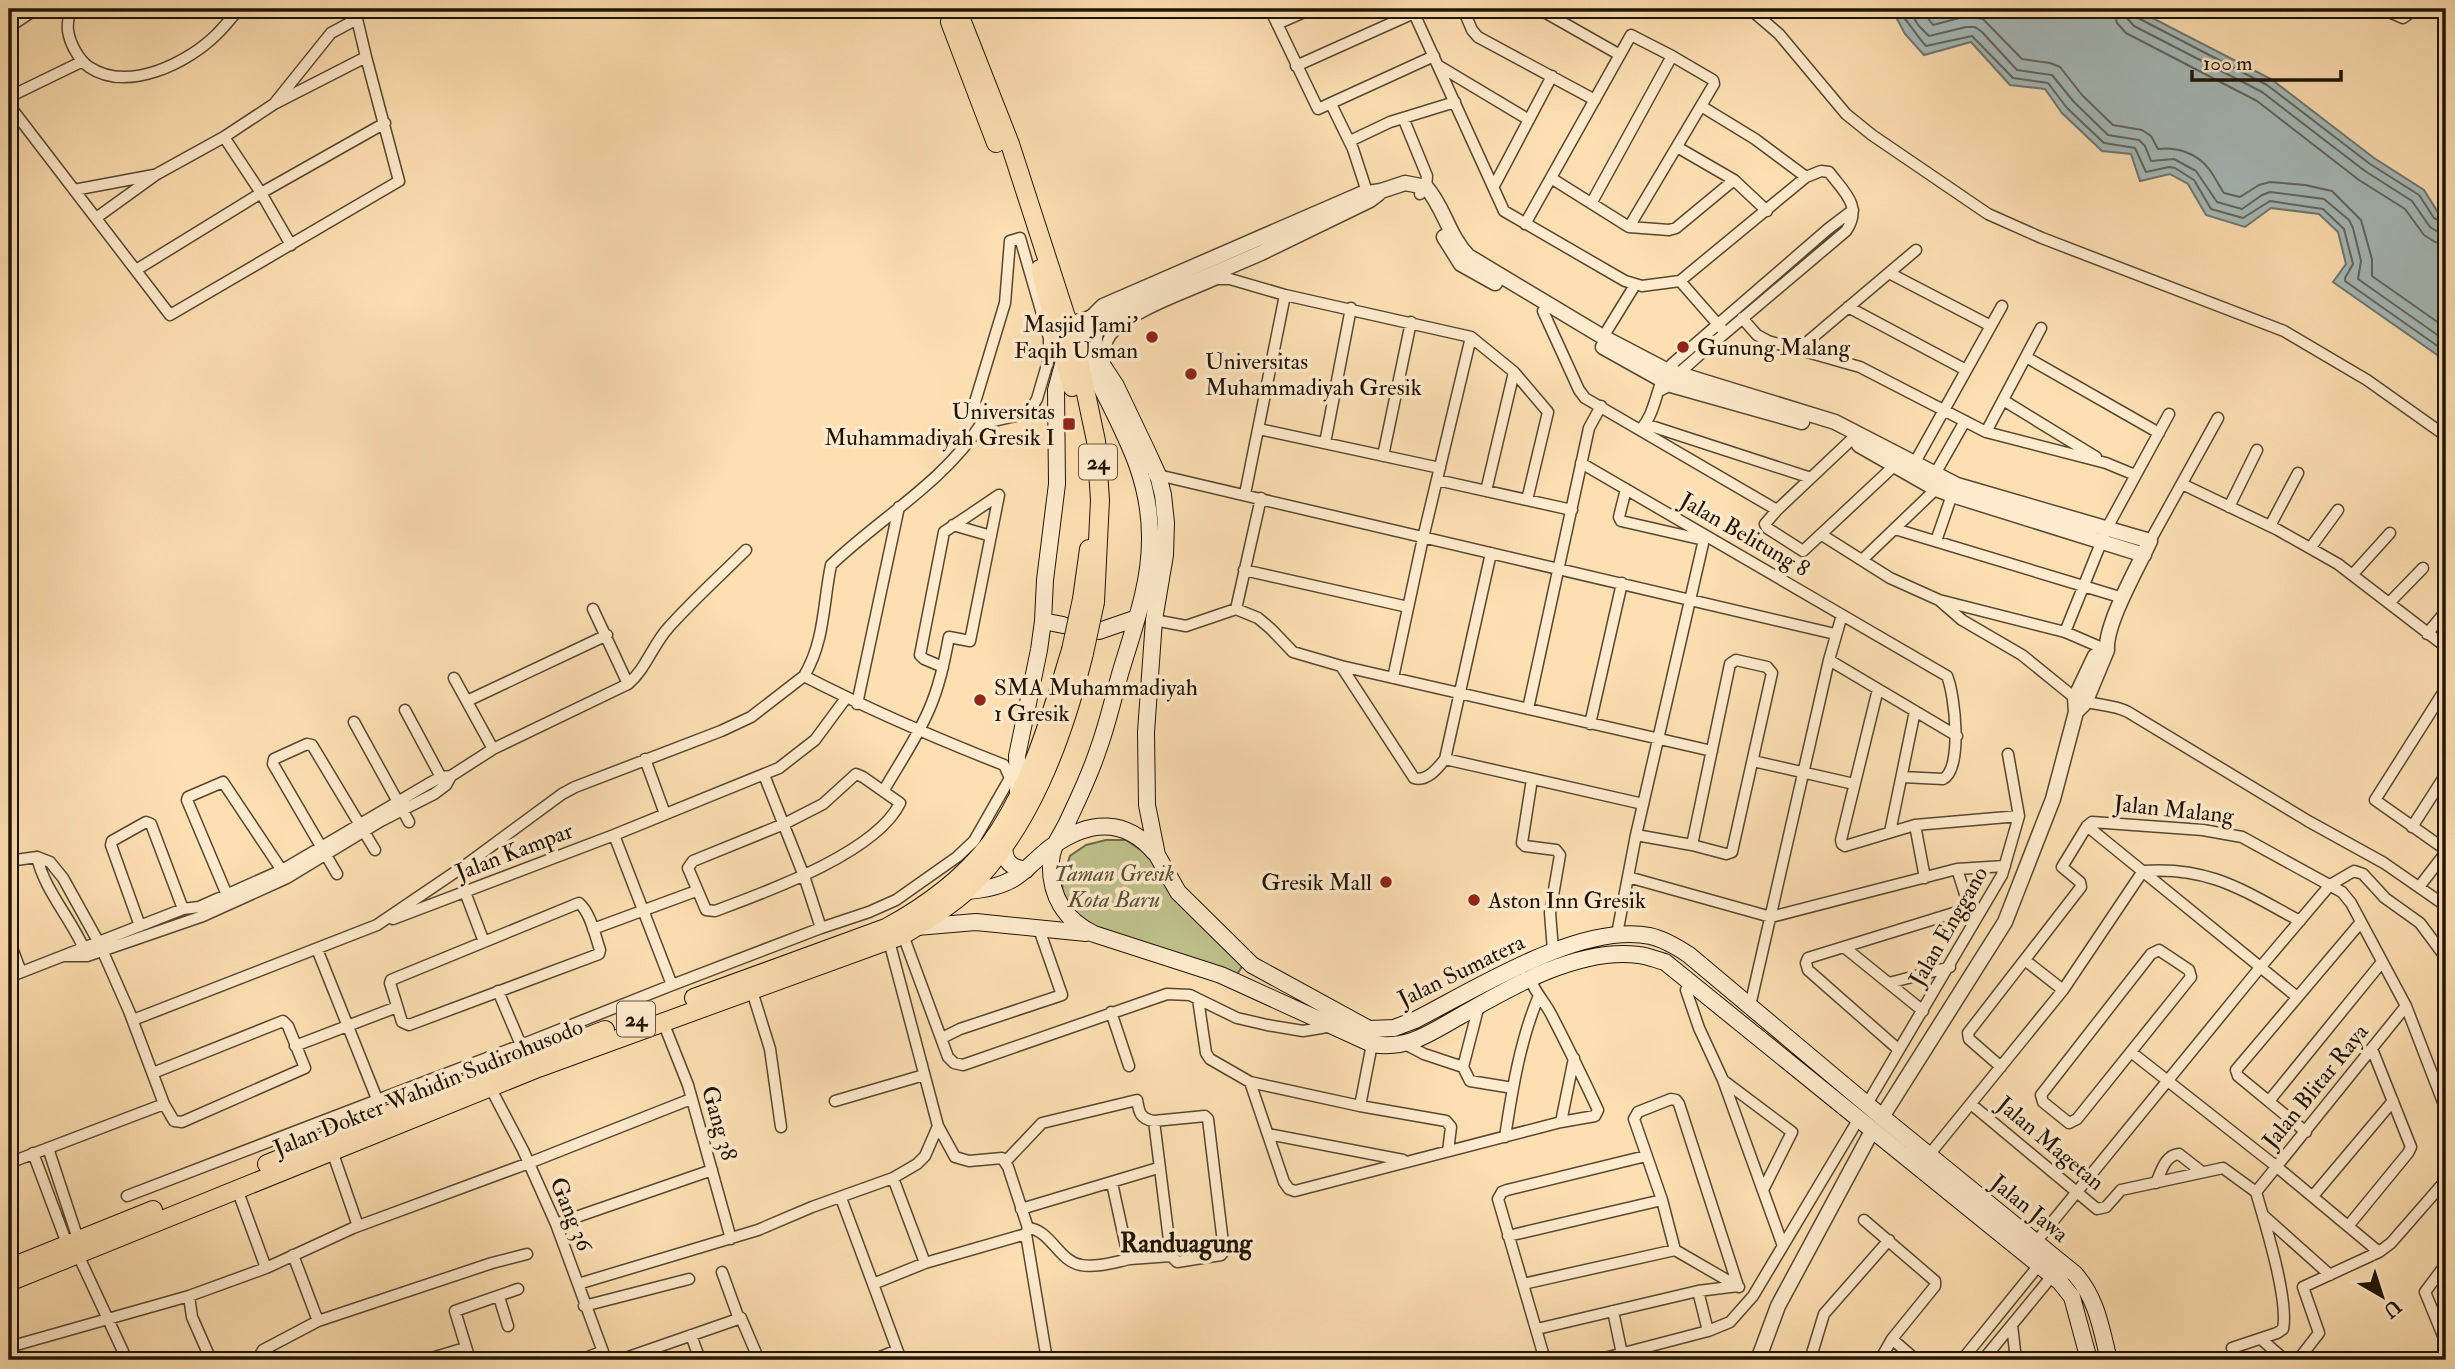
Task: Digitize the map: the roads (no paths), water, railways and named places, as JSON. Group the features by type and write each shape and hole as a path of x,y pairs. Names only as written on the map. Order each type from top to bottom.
{"highway":[{"name":"Jalan Dokter Wahidin Sudirohusodo","path":"945,9 980,80"},
{"name":"Jalan Dokter Wahidin Sudirohusodo","path":"9,1269 75,1249 237,1189 490,1087 620,1031 663,1022 902,934 1004,846 1029,806 1068,709 1088,601 1100,500 1096,440 1080,321 1004,146 957,9"},
{"name":"Jalan Dokter Wahidin Sudirohusodo","path":"1004,146 1026,238 1065,356 1085,443 1090,498 1088,601"},
{"name":"Jalan Dokter Wahidin Sudirohusodo","path":"9,1282 213,1187 384,1115 620,1031 886,928 954,891 989,845 1018,794 1078,652"}],"main road":[{"name":"Jalan Sumatera","path":"1080,321 1095,330 1093,351 1116,386 1151,477 1151,542 1145,619 1147,805 1157,855 1178,892 1252,965 1369,1029 1394,1028 1415,1020 1553,950 1617,934 1651,936 1671,943 1689,955 1882,1117"},
{"name":"Jalan Sumatera","path":"1080,321 1085,354 1133,448 1151,477"},
{"path":"1018,794 1019,740 1031,694 1043,621 1057,484 1056,390 1065,356"},
{"name":"Jalan Sumatera","path":"1054,845 1099,750 1145,619"},
{"path":"1100,631 1145,619"},
{"path":"1043,621 1063,625"},
{"path":"976,922 954,891 994,887 1012,880 1054,845 1087,829 1108,825 1129,831 1145,841 1157,855"},
{"path":"1054,845 1052,875 1064,912 1077,925 1094,934"},
{"path":"1004,846 1004,859 1014,867 1026,870"},
{"path":"902,934 976,922 1094,934"},
{"name":"Jalan Sumatera","path":"1094,934 1220,975 1372,1044 1395,1046 1422,1037 1479,1005 1563,965 1619,954 1641,955 1665,962 1872,1131"},
{"path":"1707,996 1720,981"},
{"path":"1275,999 1284,983"},
{"name":"Jalan Jawa","path":"1882,1117 2075,1274 2088,1288 2096,1306 2109,1360"},
{"name":"Jalan Jawa","path":"1872,1131 2046,1271 2072,1297 2088,1360"},
{"path":"1992,1228 2003,1215"}],"street":[{"path":"9,27 36,9"},
{"path":"70,9 68,30 80,62 95,72 114,78 149,75 181,60 216,35 239,9"},
{"path":"1270,9 1319,110 1436,61"},
{"path":"1277,24 1311,9"},
{"path":"1463,9 1478,37 1595,100"},
{"path":"1539,9 1620,55"},
{"path":"1749,9 1779,34 1846,114 1988,214 2042,238 2284,331 2367,380 2446,436"},
{"path":"2382,9 2403,18 2416,9"},
{"path":"1296,66 1413,11 1503,211 1614,276 1635,285 1681,281 1806,177 1821,171 1829,172 1851,201 1853,210 1846,231 1742,318 1721,329"},
{"path":"9,106 170,315 399,181 357,19 331,33 274,104"},
{"path":"1525,224 1629,37 1634,35 1714,82 1629,227"},
{"path":"1592,202 1672,56"},
{"path":"96,218 157,174 274,104 366,57"},
{"path":"1436,61 1529,120"},
{"path":"9,97 80,62"},
{"path":"1493,186 1552,76"},
{"path":"1350,141 1390,122 1404,120 1455,102"},
{"path":"1331,104 1373,194"},
{"path":"1700,106 1755,139 1806,177"},
{"path":"1404,120 1427,176 1420,188"},
{"path":"136,270 261,193 385,124"},
{"path":"224,136 291,245"},
{"path":"1677,147 1734,180 1767,211"},
{"path":"74,190 157,174"},
{"path":"1551,178 1629,227 1669,230 1676,228 1734,180"},
{"path":"1080,321 1108,318 1373,194 1405,183 1420,188 1437,202 1468,256 1603,337 1667,380 1835,422 1925,475 1952,495 2104,535 2150,541"},
{"path":"1420,188 1453,255 1461,264 1667,380 1832,430 1894,466 2104,535 2144,555"},
{"path":"1643,427 1667,380 1853,210"},
{"path":"133,1020 377,925 467,864 562,794 751,717 804,676 815,656 822,630 831,565 950,462 971,440 981,424 1024,414 1037,399 1049,358 1049,338 1026,238 1010,241 1005,303 975,402 981,424"},
{"path":"1799,349 1916,250"},
{"path":"1889,273 1991,326"},
{"path":"1105,370 1106,343 1112,334 1132,317 1217,279 1230,279 1285,295 1471,337 1514,372 1548,412 1527,500"},
{"path":"1681,281 1721,329"},
{"path":"1603,337 1635,285"},
{"path":"1245,494 1285,295"},
{"path":"1925,475 1944,410 2001,306"},
{"path":"1848,307 1966,370"},
{"path":"1325,443 1351,308"},
{"path":"1543,311 1585,398 1643,427 1716,476 1777,510"},
{"path":"1742,318 1757,335 1768,341 1860,367 1986,432 2106,463 2135,475"},
{"path":"1383,456 1411,323"},
{"path":"1986,432 2041,328"},
{"path":"1393,678 1471,337"},
{"path":"2026,357 2158,433"},
{"path":"1486,491 1514,372"},
{"path":"2003,400 2106,463"},
{"path":"1528,709 1589,428 1601,405"},
{"path":"2065,632 2104,535 2169,414"},
{"path":"1882,1117 2005,922 2053,799 2078,704 2150,541 2218,418"},
{"path":"1862,560 1895,528 1925,475 1965,421"},
{"path":"1643,427 1811,478"},
{"path":"1259,429 1440,468"},
{"path":"1851,440 1777,510 1765,526 1803,551 1894,466"},
{"path":"2229,506 2257,450"},
{"name":"Jalan Belitung 8","path":"1581,463 1947,676 1957,736 1948,776 1943,779 1902,777"},
{"path":"2270,526 2298,473"},
{"path":"1151,477 1245,494 1835,634"},
{"path":"1437,480 1572,510"},
{"path":"2182,484 2311,547 2353,574 2446,648"},
{"name":"Jalan Belitung 8","path":"1626,489 1619,517 1621,521 1704,537"},
{"path":"925,631 970,641 999,495 944,531 920,656 943,667"},
{"path":"1936,541 1952,495"},
{"path":"1236,609 1261,498"},
{"path":"858,704 899,507"},
{"path":"2311,547 2338,510"},
{"path":"953,525 991,536"},
{"path":"1895,528 2123,598"},
{"path":"2353,574 2389,533"},
{"path":"1822,535 1899,583 1939,600 2065,632 2104,647"},
{"path":"1617,934 1636,835 1704,537"},
{"path":"9,977 201,911 284,874 446,780 493,749 628,684 637,677 668,627 746,550"},
{"path":"1341,666 1414,778 1425,778 1437,769 1445,759 1491,553"},
{"path":"2389,603 2423,568"},
{"path":"1244,570 1408,607"},
{"path":"1590,724 1622,583"},
{"path":"1939,600 1962,620 2022,654 2078,704 2115,706 2128,712 2308,821 2375,858 2446,906"},
{"path":"593,609 628,684"},
{"path":"1145,619 1186,626 1236,609 1258,618 1293,652 1341,666 1712,751"},
{"path":"2427,634 2446,611"},
{"path":"1750,1006 1835,634 1843,616"},
{"path":"467,701 607,635"},
{"path":"884,790 929,710 943,667 949,637"},
{"path":"1636,835 1726,854 1732,852 1772,673 1767,667 1736,660 1730,664 1692,845"},
{"path":"1829,660 1957,736"},
{"path":"127,1196 821,928 844,922 896,900 957,857 983,828 1010,778 1004,765 919,732 804,676"},
{"path":"454,678 493,749"},
{"path":"2419,887 2446,851 2376,803 2375,799 2446,688"},
{"path":"1878,689 1840,840 1842,844 1845,846 1915,825 2018,816"},
{"name":"Jalan Kampar","path":"377,925 764,775 803,751 827,726 846,698"},
{"path":"405,710 446,780"},
{"path":"1890,832 1915,711"},
{"path":"354,722 409,822"},
{"path":"1004,765 1019,740"},
{"path":"337,874 273,764 274,759 307,744 312,745 375,850"},
{"name":"Jalan Enggano","path":"1867,1104 1975,924 2005,866 2018,816 2008,754"},
{"path":"645,759 666,814"},
{"path":"1445,759 1643,804"},
{"path":"1753,761 1854,784"},
{"path":"856,774 884,790 900,803 889,820 867,838 804,876 715,911 706,910 688,868 693,861 785,824 823,804 856,774"},
{"path":"2412,827 2446,774"},
{"path":"764,775 785,824 821,928"},
{"path":"1532,779 1522,843 1525,846 1556,850 1560,855 1550,913 1553,950"},
{"path":"227,895 187,800 188,797 225,782 284,874"},
{"path":"140,926 111,844 146,822 151,824 183,909"},
{"name":"Jalan Malang","path":"2087,826 2092,822 2230,834 2251,840 2342,892 2351,903 2406,1006 2446,1111"},
{"path":"1915,825 1924,878"},
{"path":"2001,1066 1969,1039 1968,1032 2026,961 2081,887 2080,882 2062,867 2087,826 2297,997"},
{"path":"614,835 672,985"},
{"path":"37,857 40,873 61,905 85,952"},
{"path":"9,861 37,857 50,862 56,869 101,947 171,1118 182,1122 303,1071 304,1068 289,1026 283,1021 153,1073"},
{"path":"1628,877 1771,918 1957,869 2005,866"},
{"path":"1957,869 1975,924"},
{"path":"2160,884 2165,870"},
{"path":"2143,871 2185,871 2228,882 2300,921"},
{"path":"1929,1155 2063,990 2143,871"},
{"path":"2036,1242 2330,885 2348,873 2358,871 2363,874 2385,898 2425,927 2446,956"},
{"path":"101,947 140,926 183,909 201,911 227,895 284,874"},
{"path":"593,929 696,891"},
{"path":"465,892 484,942"},
{"path":"579,903 593,929 600,950 598,954 409,1025 402,1021 391,980 579,903"},
{"path":"1899,1050 1808,970 1805,963 1808,958 1970,908"},
{"path":"2306,1132 2238,1076 2236,1070 2361,922"},
{"path":"942,1038 960,1029 1062,995 1039,929"},
{"path":"902,934 948,1057 954,1063 963,1065 1167,993 1190,995 1237,1018 1267,1025 1303,1031 1333,1026"},
{"path":"902,934 924,1075 938,1126 955,1157 969,1161 1002,1158 1005,1162 1027,1231 1046,1360"},
{"path":"9,940 21,972"},
{"path":"1844,947 1923,1011"},
{"path":"317,949 377,1099"},
{"path":"2159,950 2189,970 2191,977 2131,1052 2073,1122 2069,1122 2040,1098 2151,954 2159,950"},
{"path":"2026,961 2063,990"},
{"path":"2269,1101 2382,962"},
{"path":"1889,983 1950,967"},
{"path":"1250,1082 1284,1182 1289,1189 1295,1191 1561,1122 1595,1116 1598,1113 1574,1058 1547,1007 1538,998 1530,979"},
{"path":"1691,983 1686,990 1699,1028 1723,1080 1783,1246"},
{"path":"498,991 520,1045"},
{"path":"752,991 770,1049 780,1127"},
{"path":"1505,1137 1513,1088 1538,998"},
{"path":"1198,999 1207,1056 1250,1082 1446,1121 1451,1127 1448,1151"},
{"path":"1479,1005 1464,1067 1470,1081 1513,1088"},
{"name":"Jalan Blitar Raya","path":"2256,1192 2406,1006"},
{"path":"295,1046 397,1007"},
{"path":"1111,1013 1129,1066"},
{"name":"Gang 38","path":"663,1022 688,1084 730,1238"},
{"path":"1360,1106 1372,1044"},
{"path":"1405,1044 1424,1054 1464,1067"},
{"path":"2349,1225 2410,1150 2410,1143 2372,1049"},
{"path":"2131,1052 2314,1196 2379,1252"},
{"path":"1561,1122 1574,1058"},
{"path":"835,1101 924,1075"},
{"path":"1723,1080 1792,1132 1763,1190"},
{"name":"Gang 36","path":"490,1087 529,1163 556,1224 603,1356"},
{"path":"9,1347 189,1296 266,1268 356,1227 691,1099"},
{"path":"1005,1162 1042,1123 1137,1100 1142,1117 1154,1121 1200,1115 1208,1119 1224,1245 1221,1255 1177,1262 1171,1256 1154,1121"},
{"path":"1675,1250 1634,1115 1660,1103 1676,1100 1738,1286"},
{"path":"2314,1196 2393,1101"},
{"path":"9,1163 164,1104"},
{"name":"Jalan Magetan","path":"1971,1104 2097,1209 2102,1209 2121,1191 2223,1168 2256,1192"},
{"path":"1597,1360 1708,1331 1730,1322 1753,1296 1858,1120"},
{"path":"578,1284 730,1238 893,1178 925,1156 938,1126"},
{"path":"1758,1360 1778,1306 1872,1131"},
{"path":"1268,1135 1408,1161"},
{"path":"48,1148 63,1193 75,1249"},
{"path":"330,1152 356,1227"},
{"path":"33,1153 50,1197 127,1360"},
{"path":"2156,1183 2168,1159 2174,1154 2179,1154 2202,1172"},
{"path":"1545,1360 1498,1199 1502,1192 1646,1156"},
{"path":"1021,1209 1158,1168"},
{"path":"556,1224 712,1170"},
{"path":"893,1178 925,1263"},
{"path":"2280,1289 2304,1287 2379,1252 2446,1180"},
{"path":"1112,1183 1130,1259"},
{"path":"237,1189 266,1268"},
{"path":"2232,1348 2283,1329 2280,1289 2256,1192"},
{"path":"50,1197 63,1193"},
{"path":"841,1198 899,1355 873,1360"},
{"path":"1507,1236 1662,1200"},
{"path":"2263,1215 2330,1275"},
{"path":"1864,1220 1935,1281 1935,1286 1892,1339 1880,1360"},
{"path":"873,1284 925,1263 1036,1229 1077,1265 1089,1266 1171,1256"},
{"path":"1810,1360 1824,1314 1889,1240"},
{"path":"1522,1284 1675,1250 1753,1296"},
{"path":"262,1360 260,1355 263,1350 318,1321 492,1263 527,1254"},
{"path":"293,1255 318,1321"},
{"path":"2446,1264 2425,1292 2446,1343"},
{"path":"1983,1360 2012,1325 2046,1271"},
{"path":"1962,1360 2046,1271"},
{"path":"722,1272 739,1319 741,1318 759,1360"},
{"path":"584,1306 689,1279"},
{"path":"1537,1329 1698,1291 1738,1286"},
{"path":"2298,1360 2319,1333 2304,1287"},
{"path":"470,1360 455,1311 518,1289"},
{"path":"1698,1291 1708,1331"},
{"path":"189,1296 192,1317 211,1360"},
{"path":"499,1297 509,1326"},
{"path":"1613,1311 1622,1354"},
{"path":"620,1360 739,1319"},
{"path":"2012,1325 2016,1360"},
{"path":"691,1335 700,1360"},
{"path":"1892,1339 1916,1360"},
{"path":"2262,1339 2285,1360"},
{"path":"425,1360 465,1348"},
{"path":"580,1360 603,1356"}],"water":[{"path":"1876,9 2135,9 2271,79 2374,158 2424,190 2439,214 2446,219 2446,361 2333,282 2346,264 2338,232 2319,214 2271,208 2245,227 2206,215 2188,184 2170,174 2140,181 2131,154 2102,151 2062,113 2045,89 2010,85 1971,42 1924,55 1905,34 1896,17"}],"place":[{"name":"Masjid Jami' Faqih Usman","path":"1152,337"},
{"name":"Gunung Malang","path":"1683,347"},
{"name":"Universitas Muhammadiyah Gresik","path":"1191,374"},
{"name":"Universitas Muhammadiyah Gresik I","path":"1069,424"},
{"name":"SMA Muhammadiyah 1 Gresik","path":"980,700"},
{"name":"Gresik Mall","path":"1386,882"},
{"name":"Aston Inn Gresik","path":"1474,900"}],"district":[{"name":"Randuagung","path":"1186,1243"}],"park label":[{"name":"Taman Gresik Kota Baru","path":"1114,886"}]}
